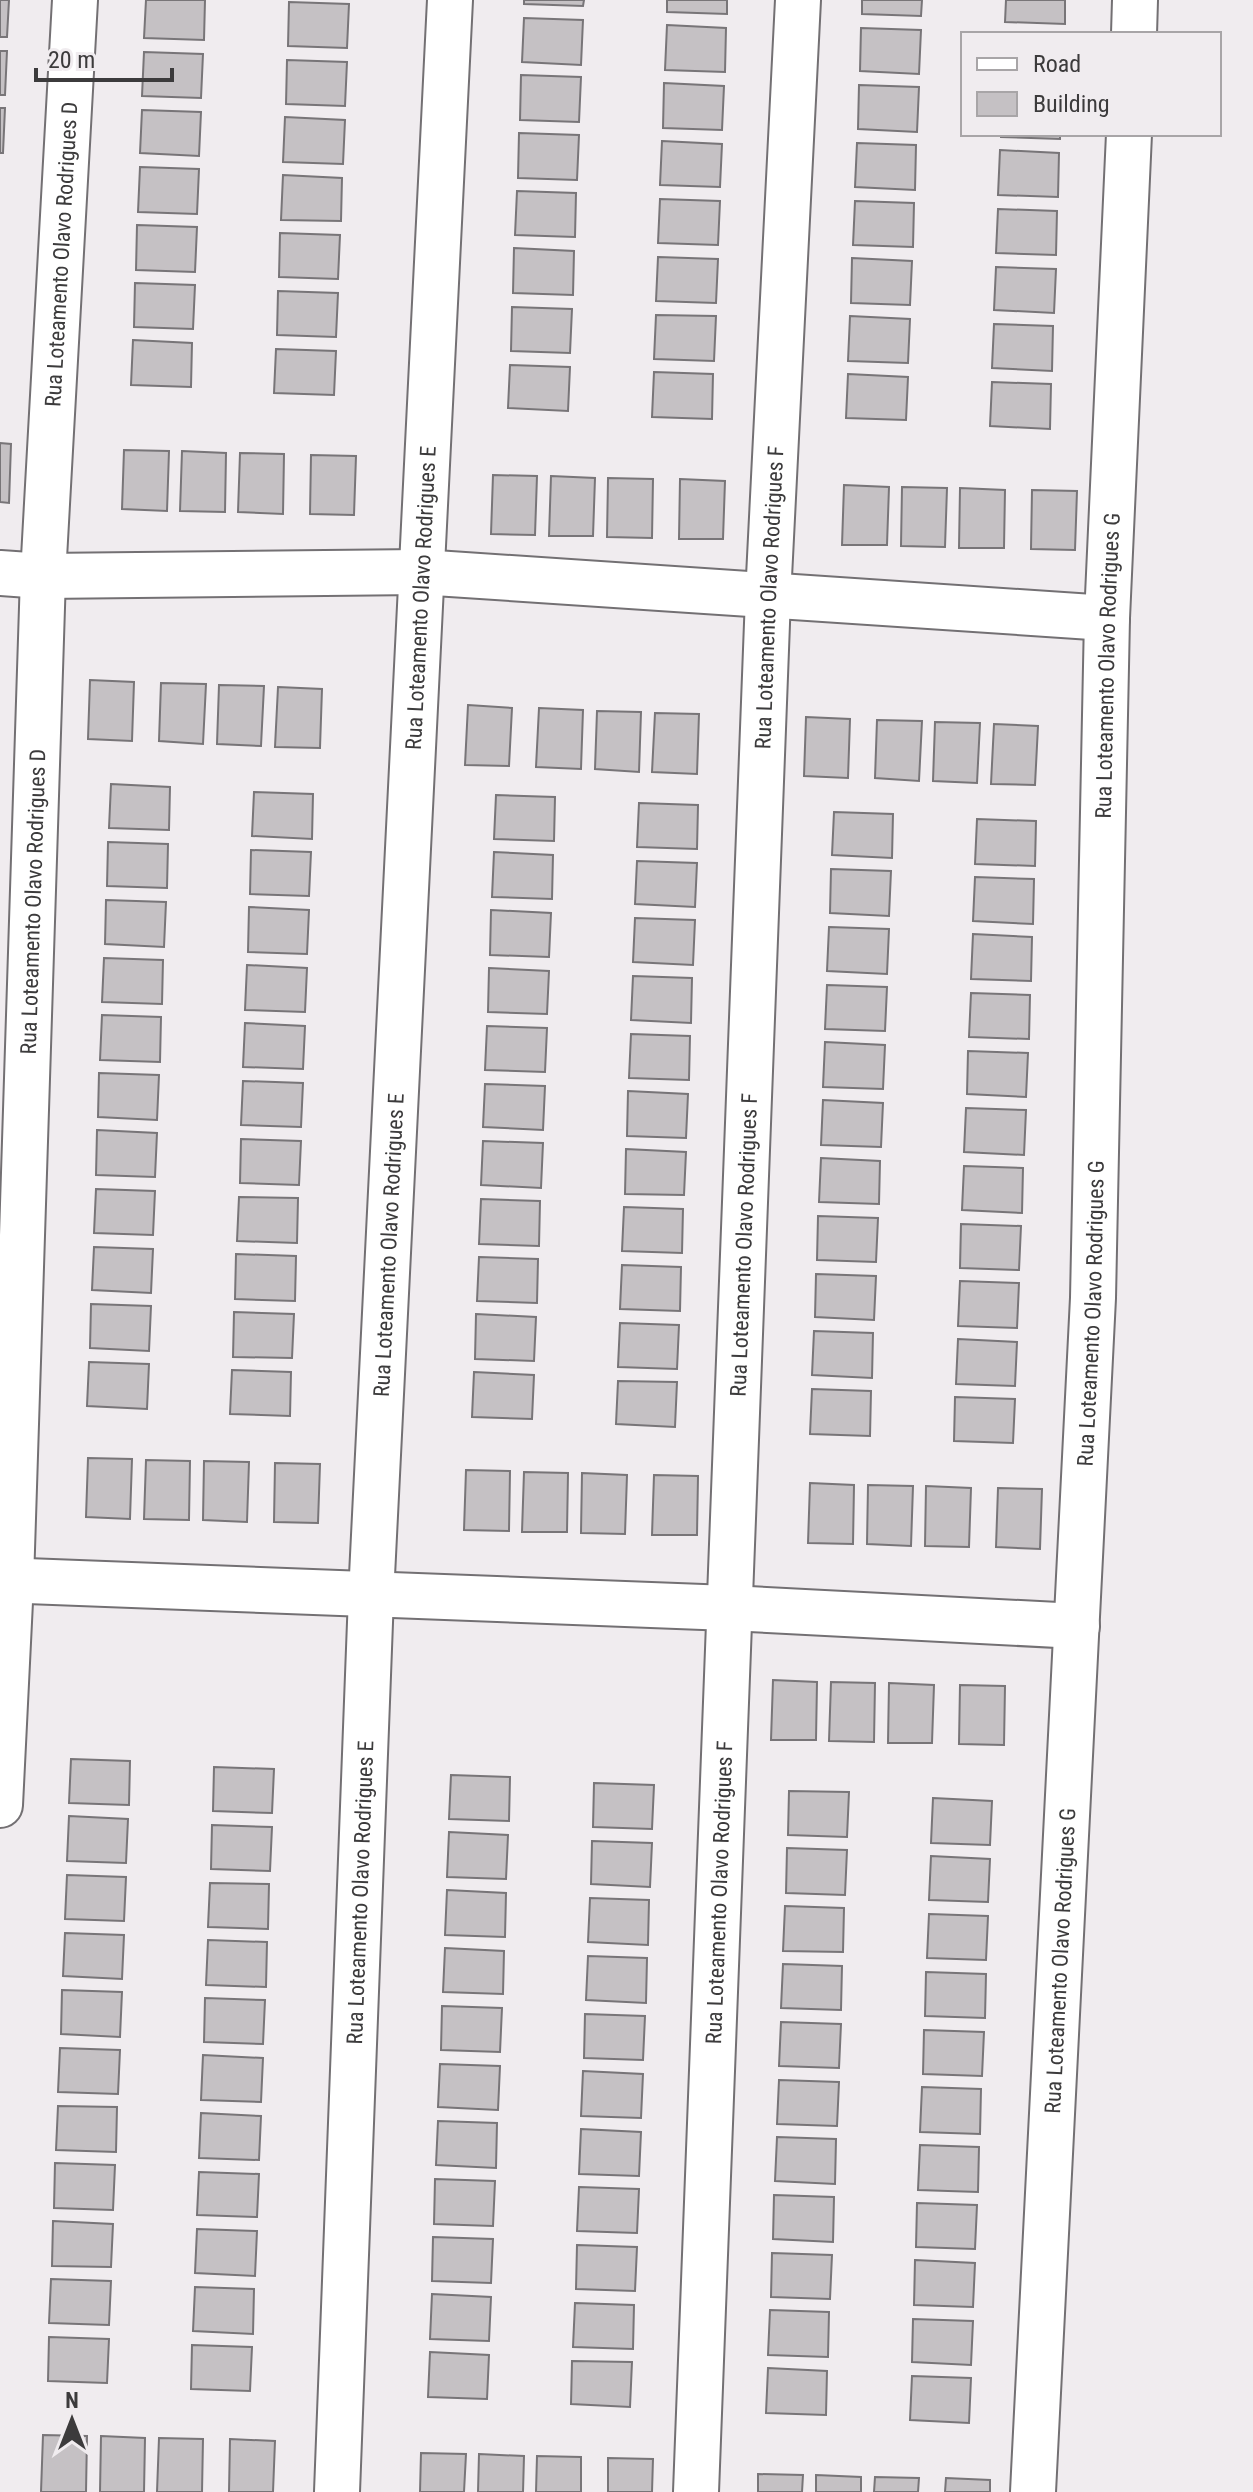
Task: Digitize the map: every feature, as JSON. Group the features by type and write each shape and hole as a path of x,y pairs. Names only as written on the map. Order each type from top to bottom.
{"street":[{"name":"Rua Loteamento Olavo Rodrigues D","path":"0,1805 43,576 75,0"},
{"name":"Rua Loteamento Olavo Rodrigues E","path":"337,2492 371,1596 450,0"},
{"name":"Rua Loteamento Olavo Rodrigues F","path":"696,2492 768,597 798,0"},
{"path":"1134,32 1135,0"},
{"name":"Rua Loteamento Olavo Rodrigues G","path":"1033,2492 1093,1298 1107,618 1129,136"},
{"path":"0,573 43,576 420,572 1107,618"},
{"path":"6,1580 729,1608 1077,1626"}],"building":[{"path":"0,0 9,0 7,37 0,37"},
{"path":"146,0 205,0 204,40 144,38"},
{"path":"524,0 584,0 583,6 524,4"},
{"path":"667,0 727,0 727,14 667,12"},
{"path":"862,0 922,0 921,16 862,14"},
{"path":"1006,0 1065,0 1065,24 1005,22"},
{"path":"289,2 349,4 347,48 288,46"},
{"path":"524,18 583,20 581,65 522,62"},
{"path":"667,25 726,28 725,72 665,70"},
{"path":"861,28 921,30 919,74 860,71"},
{"path":"0,51 7,51 5,95 0,95"},
{"path":"144,52 203,54 201,98 142,96"},
{"path":"287,60 347,62 345,106 286,104"},
{"path":"521,75 581,77 579,122 520,120"},
{"path":"664,83 724,86 722,130 663,128"},
{"path":"859,85 919,87 917,132 858,129"},
{"path":"0,108 5,108 3,153 0,153"},
{"path":"142,110 201,112 199,156 140,153"},
{"path":"285,117 345,120 343,164 283,162"},
{"path":"519,133 579,135 577,180 518,178"},
{"path":"1060,136 1060,139 1001,137"},
{"path":"662,141 722,144 720,187 660,185"},
{"path":"857,143 916,145 915,190 855,187"},
{"path":"1000,150 1059,153 1058,197 998,195"},
{"path":"140,167 199,169 197,214 138,212"},
{"path":"283,175 342,178 341,221 281,220"},
{"path":"517,191 576,193 575,237 515,235"},
{"path":"660,199 720,201 718,245 658,243"},
{"path":"855,201 914,203 913,247 853,245"},
{"path":"998,209 1057,211 1056,255 996,253"},
{"path":"137,225 197,227 195,272 136,270"},
{"path":"280,233 340,235 338,279 279,277"},
{"path":"514,248 574,251 573,295 513,293"},
{"path":"658,257 718,259 716,303 656,301"},
{"path":"852,258 912,261 910,305 851,303"},
{"path":"996,267 1056,269 1054,313 994,310"},
{"path":"135,283 195,285 193,329 134,327"},
{"path":"278,291 338,293 336,337 277,335"},
{"path":"512,307 572,309 570,353 511,351"},
{"path":"656,315 716,316 714,361 654,359"},
{"path":"850,316 910,319 908,363 848,361"},
{"path":"994,324 1053,326 1052,371 992,368"},
{"path":"133,340 192,343 191,387 131,385"},
{"path":"276,349 336,351 334,395 274,393"},
{"path":"510,365 570,367 568,411 508,408"},
{"path":"654,372 713,374 712,419 652,417"},
{"path":"848,374 908,377 906,420 846,418"},
{"path":"992,382 1051,384 1050,429 990,426"},
{"path":"0,443 11,444 9,503 0,502"},
{"path":"124,450 169,451 167,511 122,509"},
{"path":"182,451 226,453 225,512 180,511"},
{"path":"240,453 284,454 283,514 238,512"},
{"path":"311,455 356,456 354,515 310,514"},
{"path":"493,475 537,476 535,535 491,534"},
{"path":"551,476 595,478 593,536 549,536"},
{"path":"608,478 653,479 652,538 607,537"},
{"path":"680,479 725,481 723,539 679,539"},
{"path":"844,485 889,487 887,545 842,545"},
{"path":"902,487 947,488 945,547 901,546"},
{"path":"960,488 1005,490 1004,548 959,548"},
{"path":"1032,490 1077,491 1075,550 1031,549"},
{"path":"90,680 134,682 132,741 88,739"},
{"path":"161,683 206,684 203,744 159,741"},
{"path":"219,685 264,686 261,746 217,744"},
{"path":"278,687 322,689 320,748 275,747"},
{"path":"468,705 512,708 509,766 465,765"},
{"path":"539,708 583,710 581,769 536,767"},
{"path":"597,711 641,712 639,772 595,769"},
{"path":"655,713 699,714 697,774 652,772"},
{"path":"806,717 850,719 848,778 804,776"},
{"path":"877,720 922,721 919,781 875,778"},
{"path":"935,722 980,723 977,783 933,781"},
{"path":"994,724 1038,726 1035,785 991,784"},
{"path":"111,784 170,787 169,830 109,828"},
{"path":"254,792 313,794 312,839 252,836"},
{"path":"496,795 555,797 554,841 494,839"},
{"path":"639,803 698,805 697,849 637,847"},
{"path":"834,812 893,814 892,858 832,855"},
{"path":"977,819 1036,821 1035,866 975,864"},
{"path":"108,842 168,844 167,888 107,886"},
{"path":"251,850 311,852 309,896 250,894"},
{"path":"494,852 553,855 552,899 492,897"},
{"path":"637,861 697,863 695,907 635,904"},
{"path":"831,869 891,871 889,916 830,913"},
{"path":"975,877 1034,879 1033,924 973,921"},
{"path":"106,900 166,902 164,947 105,944"},
{"path":"249,907 309,910 307,954 248,952"},
{"path":"491,910 551,913 549,957 490,955"},
{"path":"635,918 695,920 693,965 633,962"},
{"path":"829,927 889,929 887,974 827,971"},
{"path":"973,934 1032,937 1031,981 971,979"},
{"path":"104,958 163,960 162,1004 102,1002"},
{"path":"247,965 307,968 305,1012 245,1010"},
{"path":"489,968 549,971 547,1014 488,1012"},
{"path":"633,976 692,978 691,1023 631,1020"},
{"path":"827,985 887,987 885,1031 825,1029"},
{"path":"971,993 1030,995 1029,1039 969,1037"},
{"path":"102,1015 161,1017 160,1062 100,1060"},
{"path":"245,1023 305,1026 303,1069 243,1067"},
{"path":"487,1026 547,1028 545,1072 485,1070"},
{"path":"631,1034 690,1036 689,1080 629,1078"},
{"path":"825,1042 885,1045 883,1089 823,1087"},
{"path":"968,1051 1028,1053 1026,1097 967,1094"},
{"path":"99,1073 159,1075 157,1120 98,1117"},
{"path":"243,1081 303,1083 301,1127 241,1125"},
{"path":"485,1084 545,1086 543,1130 483,1127"},
{"path":"628,1091 688,1094 686,1138 627,1136"},
{"path":"823,1100 883,1103 881,1147 821,1145"},
{"path":"966,1108 1026,1110 1024,1155 964,1152"},
{"path":"97,1130 157,1133 155,1177 96,1175"},
{"path":"241,1139 301,1141 299,1185 240,1183"},
{"path":"483,1141 543,1143 541,1188 481,1185"},
{"path":"626,1149 686,1152 684,1195 625,1194"},
{"path":"821,1158 880,1161 879,1204 819,1202"},
{"path":"964,1166 1023,1168 1022,1213 962,1210"},
{"path":"96,1189 155,1191 153,1235 94,1233"},
{"path":"239,1197 298,1198 297,1243 237,1241"},
{"path":"481,1199 540,1201 539,1246 479,1244"},
{"path":"624,1207 683,1209 682,1253 622,1251"},
{"path":"818,1216 878,1218 876,1262 817,1260"},
{"path":"961,1224 1021,1226 1019,1270 960,1268"},
{"path":"94,1247 153,1249 151,1293 92,1290"},
{"path":"236,1254 296,1256 295,1301 235,1299"},
{"path":"479,1257 538,1259 537,1303 477,1301"},
{"path":"622,1265 681,1267 680,1311 620,1309"},
{"path":"816,1274 876,1276 874,1320 815,1317"},
{"path":"960,1281 1019,1283 1017,1328 958,1326"},
{"path":"91,1304 151,1306 149,1351 90,1348"},
{"path":"234,1312 294,1314 292,1358 233,1357"},
{"path":"476,1314 536,1317 534,1361 475,1359"},
{"path":"620,1323 679,1325 677,1369 618,1367"},
{"path":"814,1331 873,1333 872,1378 812,1375"},
{"path":"958,1339 1017,1342 1015,1386 956,1384"},
{"path":"89,1362 149,1364 147,1409 87,1406"},
{"path":"232,1370 291,1372 290,1416 230,1414"},
{"path":"474,1372 534,1375 532,1419 472,1417"},
{"path":"618,1381 677,1382 675,1427 616,1424"},
{"path":"812,1389 871,1391 870,1436 810,1434"},
{"path":"955,1397 1015,1399 1013,1443 954,1441"},
{"path":"88,1458 132,1459 130,1519 86,1517"},
{"path":"146,1460 190,1461 189,1520 144,1519"},
{"path":"204,1461 249,1462 247,1522 203,1520"},
{"path":"275,1463 320,1464 318,1523 274,1522"},
{"path":"466,1470 510,1471 509,1531 464,1530"},
{"path":"524,1472 568,1473 567,1532 522,1532"},
{"path":"582,1473 627,1475 625,1534 581,1533"},
{"path":"654,1475 698,1476 697,1535 652,1535"},
{"path":"810,1483 854,1485 853,1544 808,1543"},
{"path":"868,1485 913,1486 911,1546 867,1544"},
{"path":"926,1486 971,1488 969,1547 925,1546"},
{"path":"998,1488 1042,1489 1040,1549 996,1547"},
{"path":"773,1680 817,1682 816,1740 771,1740"},
{"path":"831,1682 875,1683 874,1742 829,1741"},
{"path":"889,1683 934,1685 932,1743 888,1743"},
{"path":"960,1685 1005,1686 1004,1745 959,1744"},
{"path":"71,1759 130,1761 129,1805 69,1803"},
{"path":"214,1767 274,1769 272,1813 213,1811"},
{"path":"451,1775 510,1777 509,1821 449,1819"},
{"path":"594,1783 654,1785 652,1829 593,1827"},
{"path":"789,1791 849,1792 847,1837 788,1835"},
{"path":"933,1798 992,1801 990,1845 931,1843"},
{"path":"69,1816 128,1819 126,1863 67,1861"},
{"path":"212,1825 272,1827 270,1871 211,1869"},
{"path":"449,1832 508,1835 506,1879 447,1877"},
{"path":"592,1841 652,1843 650,1887 591,1884"},
{"path":"787,1848 847,1850 845,1895 786,1893"},
{"path":"931,1856 990,1859 988,1902 929,1900"},
{"path":"67,1875 126,1877 124,1921 65,1919"},
{"path":"210,1883 269,1884 268,1929 208,1927"},
{"path":"447,1890 506,1893 505,1937 445,1935"},
{"path":"590,1898 649,1900 648,1945 588,1942"},
{"path":"785,1906 844,1908 843,1952 783,1951"},
{"path":"929,1914 988,1916 986,1960 927,1958"},
{"path":"65,1933 124,1935 122,1979 63,1976"},
{"path":"208,1940 267,1942 266,1987 206,1985"},
{"path":"445,1948 504,1951 503,1994 443,1992"},
{"path":"588,1956 647,1958 646,2003 586,2000"},
{"path":"783,1964 842,1966 841,2010 781,2008"},
{"path":"926,1972 986,1974 985,2018 925,2016"},
{"path":"62,1990 122,1992 120,2037 61,2034"},
{"path":"205,1998 265,2000 263,2044 204,2042"},
{"path":"442,2006 502,2008 500,2052 441,2050"},
{"path":"585,2014 645,2016 643,2060 584,2058"},
{"path":"781,2022 841,2024 839,2068 779,2066"},
{"path":"924,2030 984,2032 982,2076 923,2074"},
{"path":"60,2048 120,2050 118,2094 58,2092"},
{"path":"203,2055 263,2058 261,2102 201,2100"},
{"path":"440,2064 500,2066 498,2110 438,2107"},
{"path":"583,2071 643,2074 641,2118 581,2116"},
{"path":"779,2080 839,2082 837,2126 777,2124"},
{"path":"922,2087 981,2089 980,2134 920,2132"},
{"path":"58,2106 117,2107 116,2152 56,2150"},
{"path":"201,2113 261,2116 259,2160 199,2158"},
{"path":"438,2121 497,2123 496,2168 436,2165"},
{"path":"581,2129 641,2132 639,2176 579,2174"},
{"path":"777,2137 836,2139 835,2184 775,2181"},
{"path":"920,2145 979,2147 978,2192 918,2190"},
{"path":"55,2163 115,2165 113,2210 54,2208"},
{"path":"199,2172 259,2174 257,2217 197,2215"},
{"path":"435,2179 495,2181 493,2226 434,2224"},
{"path":"579,2187 639,2189 637,2233 577,2231"},
{"path":"774,2195 834,2197 833,2242 773,2239"},
{"path":"917,2203 977,2205 975,2249 916,2247"},
{"path":"53,2221 113,2224 111,2267 52,2266"},
{"path":"197,2229 257,2231 255,2276 195,2273"},
{"path":"433,2237 493,2239 491,2283 432,2281"},
{"path":"577,2245 637,2247 635,2291 576,2289"},
{"path":"772,2253 832,2255 830,2299 771,2297"},
{"path":"915,2260 975,2263 973,2307 914,2305"},
{"path":"51,2279 111,2281 109,2325 49,2323"},
{"path":"195,2287 254,2289 253,2334 193,2331"},
{"path":"432,2294 491,2297 489,2341 430,2339"},
{"path":"575,2303 634,2305 633,2349 573,2347"},
{"path":"770,2310 829,2312 828,2357 768,2355"},
{"path":"913,2319 973,2321 971,2365 912,2362"},
{"path":"49,2337 109,2339 107,2383 48,2381"},
{"path":"192,2345 252,2347 250,2391 191,2389"},
{"path":"430,2352 489,2355 487,2399 428,2397"},
{"path":"572,2361 632,2362 630,2407 571,2404"},
{"path":"768,2368 827,2371 826,2415 766,2413"},
{"path":"912,2376 971,2378 969,2423 910,2420"},
{"path":"43,2435 87,2436 86,2492 41,2492"},
{"path":"101,2436 145,2438 144,2492 100,2492"},
{"path":"159,2438 203,2439 202,2492 157,2492"},
{"path":"230,2439 275,2441 273,2492 229,2492"},
{"path":"421,2453 466,2454 464,2492 420,2492"},
{"path":"479,2454 524,2456 523,2492 478,2492"},
{"path":"537,2456 581,2457 581,2492 536,2492"},
{"path":"608,2458 653,2459 652,2492 608,2492"},
{"path":"758,2474 803,2475 802,2492 758,2492"},
{"path":"816,2475 861,2477 861,2492 816,2492"},
{"path":"875,2477 919,2478 918,2492 874,2492"},
{"path":"946,2478 990,2480 990,2492 945,2492"}]}
